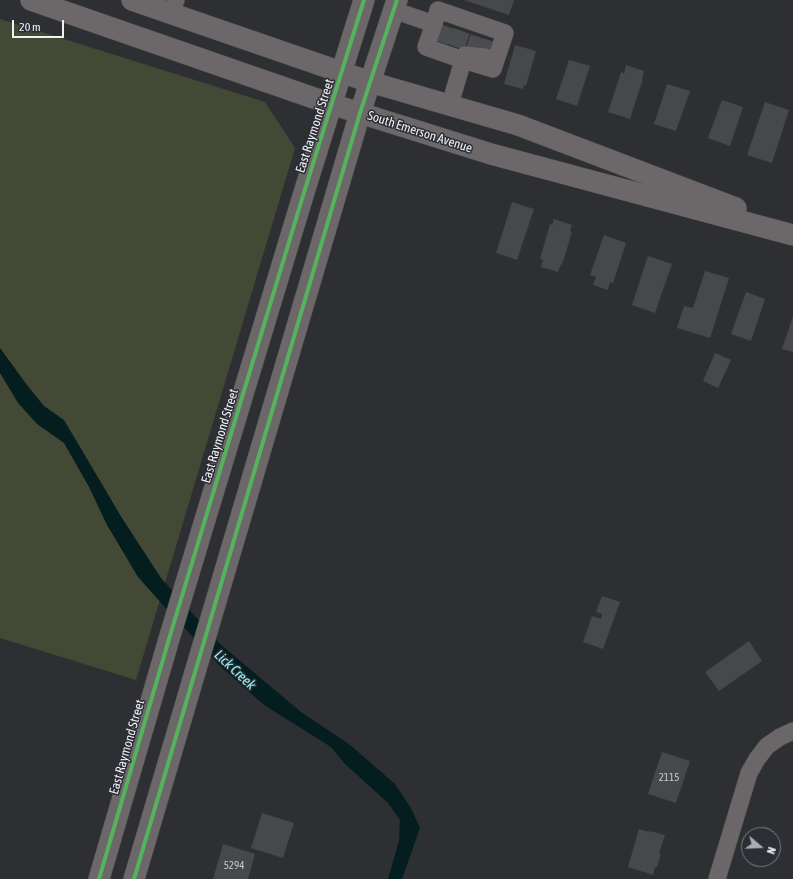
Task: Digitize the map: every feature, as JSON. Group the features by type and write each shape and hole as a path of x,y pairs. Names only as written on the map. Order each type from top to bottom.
{"main road":[{"name":"South Emerson Avenue","path":"31,0 331,104 491,154 793,236"},
{"path":"132,0 173,7 342,73 518,125 793,230"},
{"name":"East Raymond Street","path":"99,879 169,639 331,104 364,0"},
{"path":"134,879 215,609 360,113 395,5"}],"street":[{"path":"395,5 466,29 505,33 493,69 464,52 426,47 466,29"},
{"path":"450,105 464,52"},
{"path":"718,879 749,773 767,746 780,736 793,731"}],"green space":[{"path":"0,19 265,102 295,148 136,680 0,638"}],"water":[{"name":"Lick Creek","path":"0,348 44,406 64,420 122,518 161,578 220,644 301,712 349,744 395,784 411,808 420,828 402,879 388,879 399,841 400,820 388,803 345,764 331,747 264,705 221,667 138,577 107,525 89,487 64,443 37,424 18,403 0,373"}],"building":[{"path":"464,0 514,0 509,15"},
{"path":"515,45 536,51 526,86 524,85 523,89 504,84"},
{"path":"569,60 590,66 577,106 556,99"},
{"path":"626,65 644,71 643,79 630,119 608,112 621,72 624,73"},
{"path":"667,84 690,91 676,131 654,124"},
{"path":"722,100 743,107 730,146 708,138"},
{"path":"765,102 789,110 772,163 747,155"},
{"path":"512,202 534,209 517,260 496,253"},
{"path":"554,219 572,225 570,231 572,232 562,265 561,264 558,272 541,267 543,260 540,259 550,224 552,225"},
{"path":"604,235 626,243 613,283 610,282 608,290 593,285 596,277 590,275"},
{"path":"648,256 672,264 655,313 632,305"},
{"path":"705,271 729,278 710,338 677,328 684,306 693,308"},
{"path":"746,292 765,299 751,341 731,334"},
{"path":"793,316 793,352 782,349"},
{"path":"715,353 731,360 718,388 703,381"},
{"path":"602,596 620,602 603,649 583,642 592,616 601,619 602,614 596,612"},
{"path":"749,641 762,661 719,691 705,672"},
{"path":"662,752 690,761 676,803 648,794"},
{"path":"262,813 294,823 283,858 251,848"},
{"path":"639,829 665,835 659,853 661,854 653,875 628,867"},
{"path":"223,844 255,854 248,879 213,879"}],"tunnel":[{"path":"440,42 446,25"},
{"path":"456,47 462,30"},
{"path":"473,53 479,36"},
{"path":"486,57 492,39"}],"cycle path":[{"path":"99,879 169,639 302,199 364,0"},
{"path":"134,879 360,113 397,0"}]}
